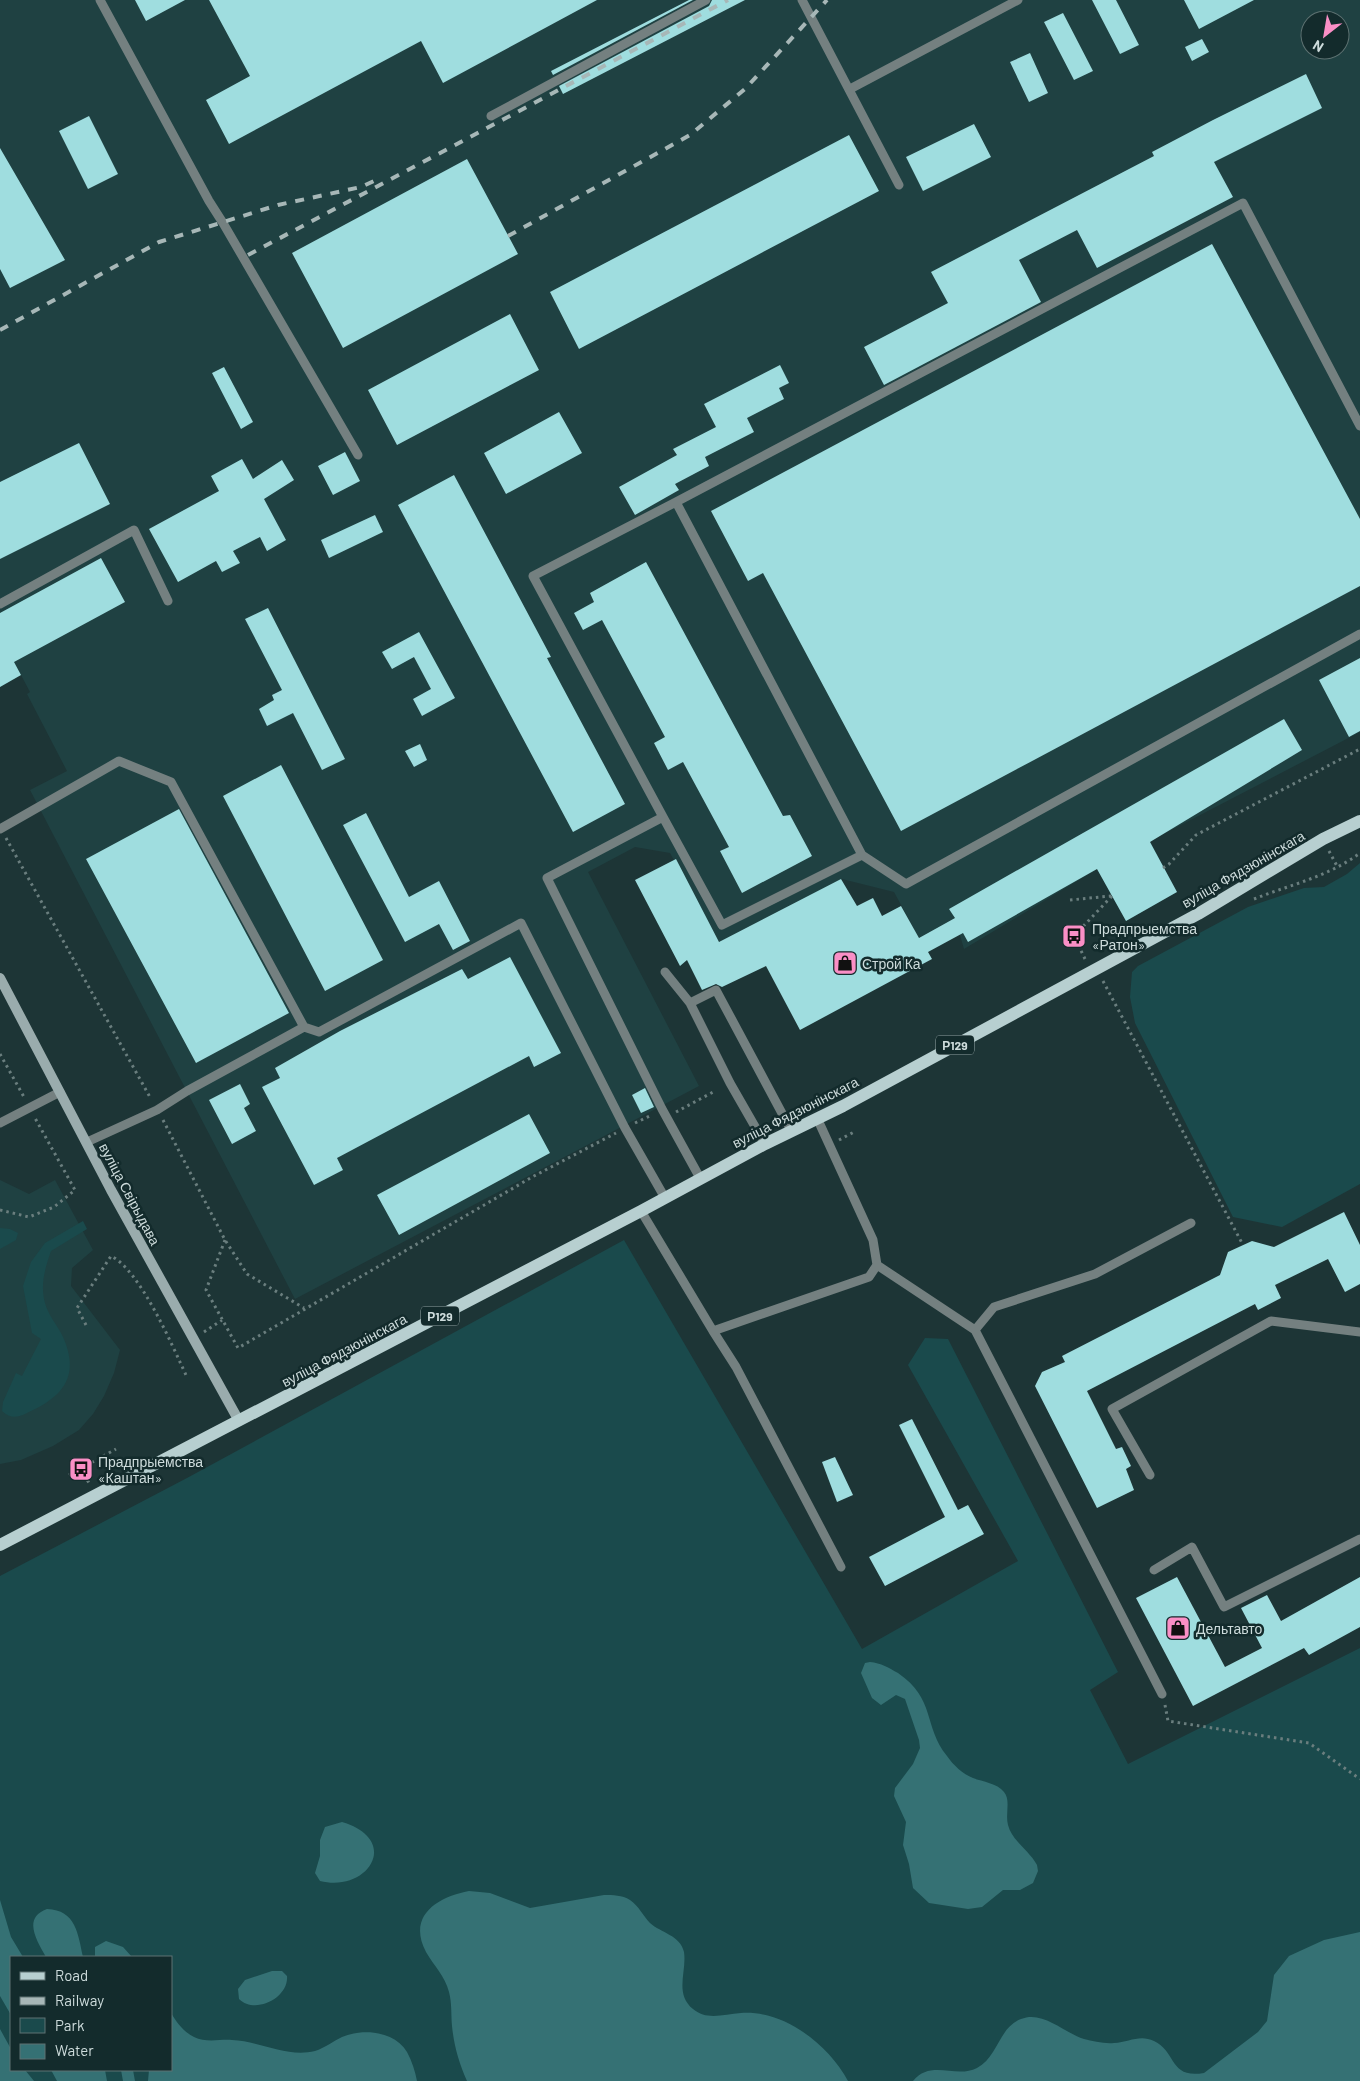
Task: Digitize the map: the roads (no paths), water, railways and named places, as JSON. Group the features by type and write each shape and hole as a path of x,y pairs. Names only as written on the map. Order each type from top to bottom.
{"main road":[{"name":"вуліца Фядзюнінскага","path":"239,1422 817,1118 1091,971 1360,821"},
{"name":"вуліца Свірыдава","path":"0,978 123,1213 239,1422"},
{"name":"Р129","path":"0,1545 239,1422"}],"lane":[{"path":"100,0 209,201 358,455"},
{"path":"491,116 706,0"},
{"path":"802,0 899,185"},
{"path":"850,89 1018,0"},
{"path":"862,855 722,926 533,576 1243,203 1360,426"},
{"path":"676,502 862,855 906,884 1360,634"},
{"path":"0,604 134,530 168,601"},
{"path":"1,829 119,761 171,782 304,1027 319,1032 521,923 626,1128 665,1198"},
{"path":"663,817 548,878 662,1109 700,1178"},
{"path":"665,972 690,1003 730,1083 765,1144"},
{"path":"690,1003 716,990 791,1130"},
{"path":"86,1142 158,1110 187,1091 304,1027"},
{"path":"0,1123 60,1092"},
{"path":"713,1331 869,1277 877,1265 873,1240 817,1118"},
{"path":"641,1211 736,1367 841,1567"},
{"path":"975,1330 994,1308 1095,1274 1191,1223"},
{"path":"877,1265 975,1330 1162,1694"},
{"path":"1150,1475 1112,1409 1272,1321 1360,1332"},
{"path":"1154,1570 1192,1547 1224,1607 1360,1539"}],"water":[{"path":"870,1662 898,1673 910,1683 924,1703 940,1745 955,1766 969,1776 994,1785 1004,1792 1008,1803 1007,1821 1010,1831 1037,1865 1038,1871 1033,1883 1020,1890 1003,1890 982,1907 968,1909 929,1903 913,1888 909,1864 903,1845 906,1822 894,1796 895,1788 913,1764 920,1748 919,1740 905,1699 896,1695 881,1705 872,1698 861,1673 865,1663"},
{"path":"342,1822 360,1830 371,1840 374,1852 372,1863 364,1872 352,1879 337,1883 320,1881 315,1873 320,1856 320,1840 325,1827"},
{"path":"469,1891 490,1893 530,1908 604,1895 627,1898 636,1905 650,1923 674,1938 682,1946 684,1952 682,1982 684,1996 687,2003 693,2009 698,2013 710,2016 741,2013 757,2014 773,2017 788,2023 817,2042 829,2054 848,2081 467,2081 459,2061 454,2040 449,1992 442,1976 426,1952 421,1939 420,1928 428,1910 436,1903"},
{"path":"0,1900 11,1937 22,1956 10,1956 10,2013 0,1996"},
{"path":"47,1909 57,1910 70,1919 77,1932 83,1956 45,1956 36,1937 33,1924 39,1913"},
{"path":"1360,1932 1360,2081 913,2081 928,2071 961,2072 977,2068 990,2057 1008,2028 1021,2019 1029,2017 1037,2017 1053,2023 1076,2036 1099,2042 1114,2043 1139,2038 1149,2039 1167,2051 1174,2063 1185,2072 1193,2074 1204,2073 1258,2032 1267,2021 1274,1975 1289,1956 1324,1940"},
{"path":"106,1941 123,1947 131,1956 95,1956 95,1947"},
{"path":"272,1971 282,1971 287,1976 283,1991 277,1997 262,2005 246,2004 239,1999 238,1989 245,1980"},
{"path":"172,2015 184,2030 199,2039 242,2041 284,2051 305,2053 315,2051 350,2034 378,2033 402,2045 413,2066 417,2081 148,2081 149,2071 172,2071"},
{"path":"0,2029 10,2047 10,2071 26,2071 34,2081 0,2081"},
{"path":"52,2071 105,2071 107,2081 57,2081"},
{"path":"121,2071 133,2071 135,2081 123,2081"}],"railway":[{"path":"248,255 728,0"},
{"path":"508,236 690,135 745,89 827,0"},
{"path":"0,330 159,242 278,205 361,187 376,180"}],"place":[{"name":"Прадпрыемства «Ратон»","path":"1074,936"},
{"name":"Строй Ка","path":"845,963"},
{"name":"Прадпрыемства «Каштан»","path":"81,1469"},
{"name":"Дельтавто","path":"1178,1628"}]}
